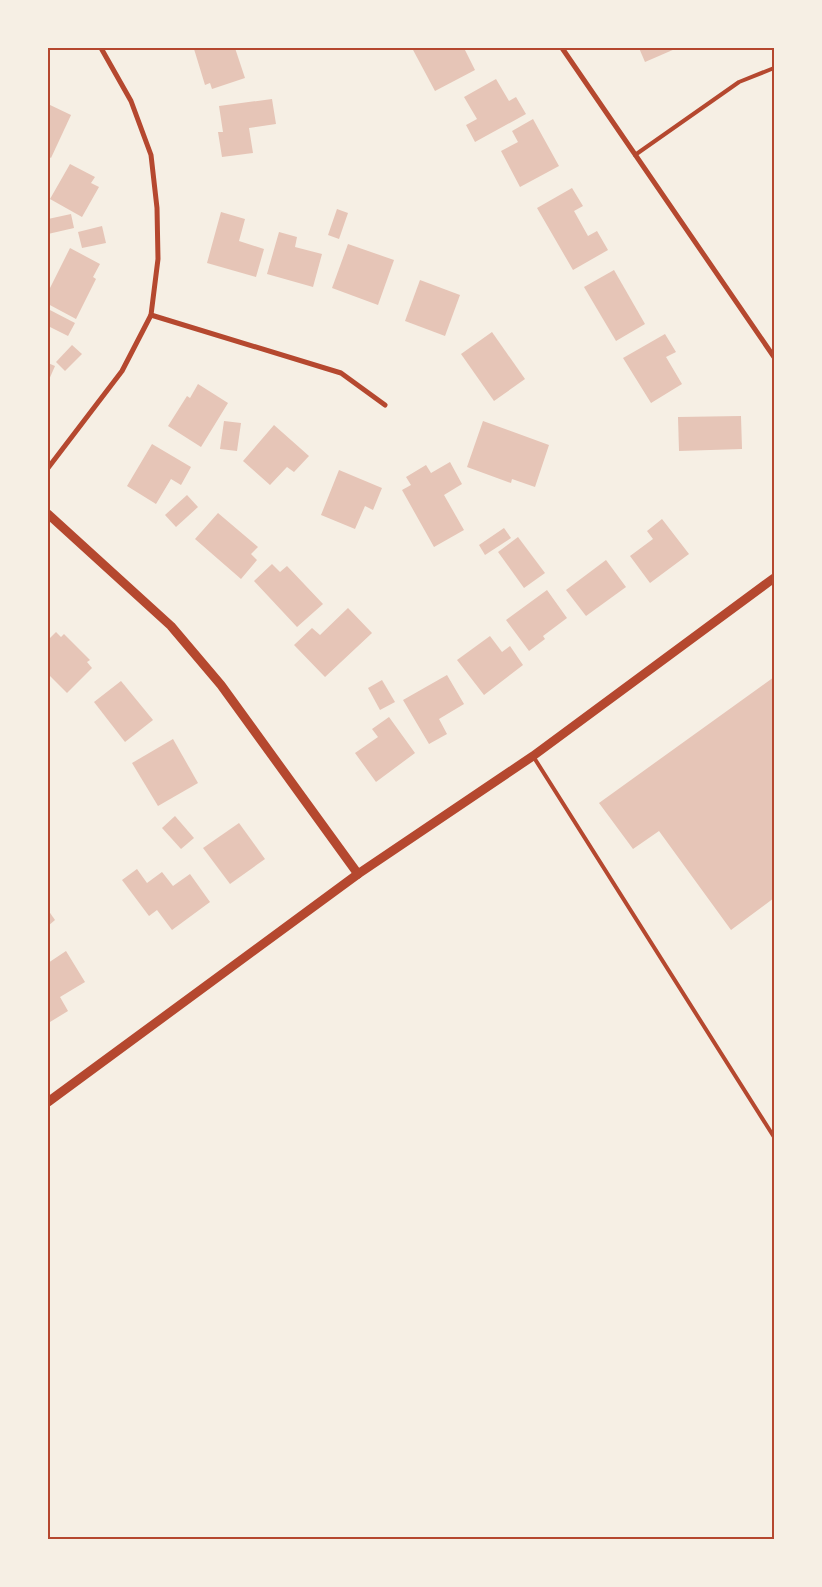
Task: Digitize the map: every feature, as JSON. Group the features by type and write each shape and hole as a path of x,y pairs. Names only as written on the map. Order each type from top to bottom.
{"street":[{"path":"48,468 122,371 151,315 158,259 151,155 131,101 101,48"},
{"path":"562,48 774,357"},
{"path":"151,315 341,373 385,405"},
{"path":"48,514 171,626 220,685 358,874"},
{"path":"48,1102 358,874 533,756 774,578"}],"lane":[{"path":"636,155 739,82 774,68"},
{"path":"533,756 774,1137"}],"building":[{"path":"235,48 245,78 212,89 210,83 205,85 194,49"},
{"path":"412,48 464,48 475,70 435,91"},
{"path":"639,48 675,48 675,49 645,62"},
{"path":"496,79 509,101 516,97 526,114 475,142 466,125 477,119 464,97"},
{"path":"272,99 276,124 249,128 253,153 222,157 218,132 223,132 219,106"},
{"path":"48,104 71,115 51,158 48,156"},
{"path":"533,119 559,166 520,187 501,151 518,142 512,131"},
{"path":"70,164 95,177 91,183 99,187 82,217 50,199"},
{"path":"572,188 583,206 574,211 588,236 597,231 608,250 573,270 537,208"},
{"path":"337,209 348,213 339,239 328,235"},
{"path":"221,212 245,219 239,241 264,249 256,277 207,263"},
{"path":"71,214 74,228 48,234 48,219"},
{"path":"102,226 106,243 82,248 78,232"},
{"path":"279,232 297,237 295,247 322,254 313,287 267,274"},
{"path":"348,244 394,260 378,305 332,288"},
{"path":"70,248 100,264 93,277 96,279 76,319 48,304 48,292"},
{"path":"614,270 645,324 616,341 584,287"},
{"path":"420,280 460,295 445,336 405,321"},
{"path":"48,309 75,323 68,336 48,326"},
{"path":"492,332 525,379 494,401 461,354"},
{"path":"665,334 676,352 666,357 682,384 651,403 623,358"},
{"path":"72,345 82,354 65,371 56,362"},
{"path":"48,363 55,366 48,382"},
{"path":"198,384 228,403 201,447 168,426 187,396 190,398"},
{"path":"741,416 742,449 679,451 678,417"},
{"path":"224,421 241,423 237,451 220,449"},
{"path":"483,421 549,445 535,487 512,479 511,483 467,467"},
{"path":"274,425 309,456 294,472 287,467 270,485 243,461"},
{"path":"152,444 191,467 181,485 171,479 156,504 127,486"},
{"path":"450,462 462,484 444,495 464,530 434,547 402,490 411,485 406,477 426,465 431,473"},
{"path":"339,470 382,488 373,510 365,506 355,529 321,515"},
{"path":"187,495 198,507 176,527 165,515"},
{"path":"218,513 258,547 251,554 257,560 241,579 195,539"},
{"path":"662,519 689,554 650,583 630,556 653,539 647,531"},
{"path":"504,528 511,538 485,555 479,545"},
{"path":"518,537 545,573 524,588 498,552"},
{"path":"606,560 626,587 586,616 566,590"},
{"path":"272,564 280,572 287,566 323,604 297,627 254,581"},
{"path":"547,590 567,618 543,636 545,639 529,651 506,620"},
{"path":"348,608 372,633 325,677 294,645 312,628 320,635"},
{"path":"56,632 61,637 64,634 90,660 87,662 92,668 67,693 48,674 48,640"},
{"path":"490,636 502,652 510,646 523,665 484,695 457,660"},
{"path":"447,675 464,704 439,719 447,734 429,744 403,700"},
{"path":"774,677 774,898 731,930 659,831 633,849 599,803"},
{"path":"382,680 395,702 380,710 368,688"},
{"path":"121,681 153,720 125,742 94,702"},
{"path":"389,717 415,753 376,782 355,753 378,737 372,729"},
{"path":"173,739 198,783 158,806 132,763"},
{"path":"175,816 194,838 181,849 162,828"},
{"path":"239,823 265,859 230,884 203,848"},
{"path":"137,869 147,883 162,872 173,886 190,874 210,902 172,930 157,910 149,916 122,880"},
{"path":"48,910 55,920 48,926"},
{"path":"66,951 85,982 60,997 68,1011 50,1022 48,1018 48,963"}]}
